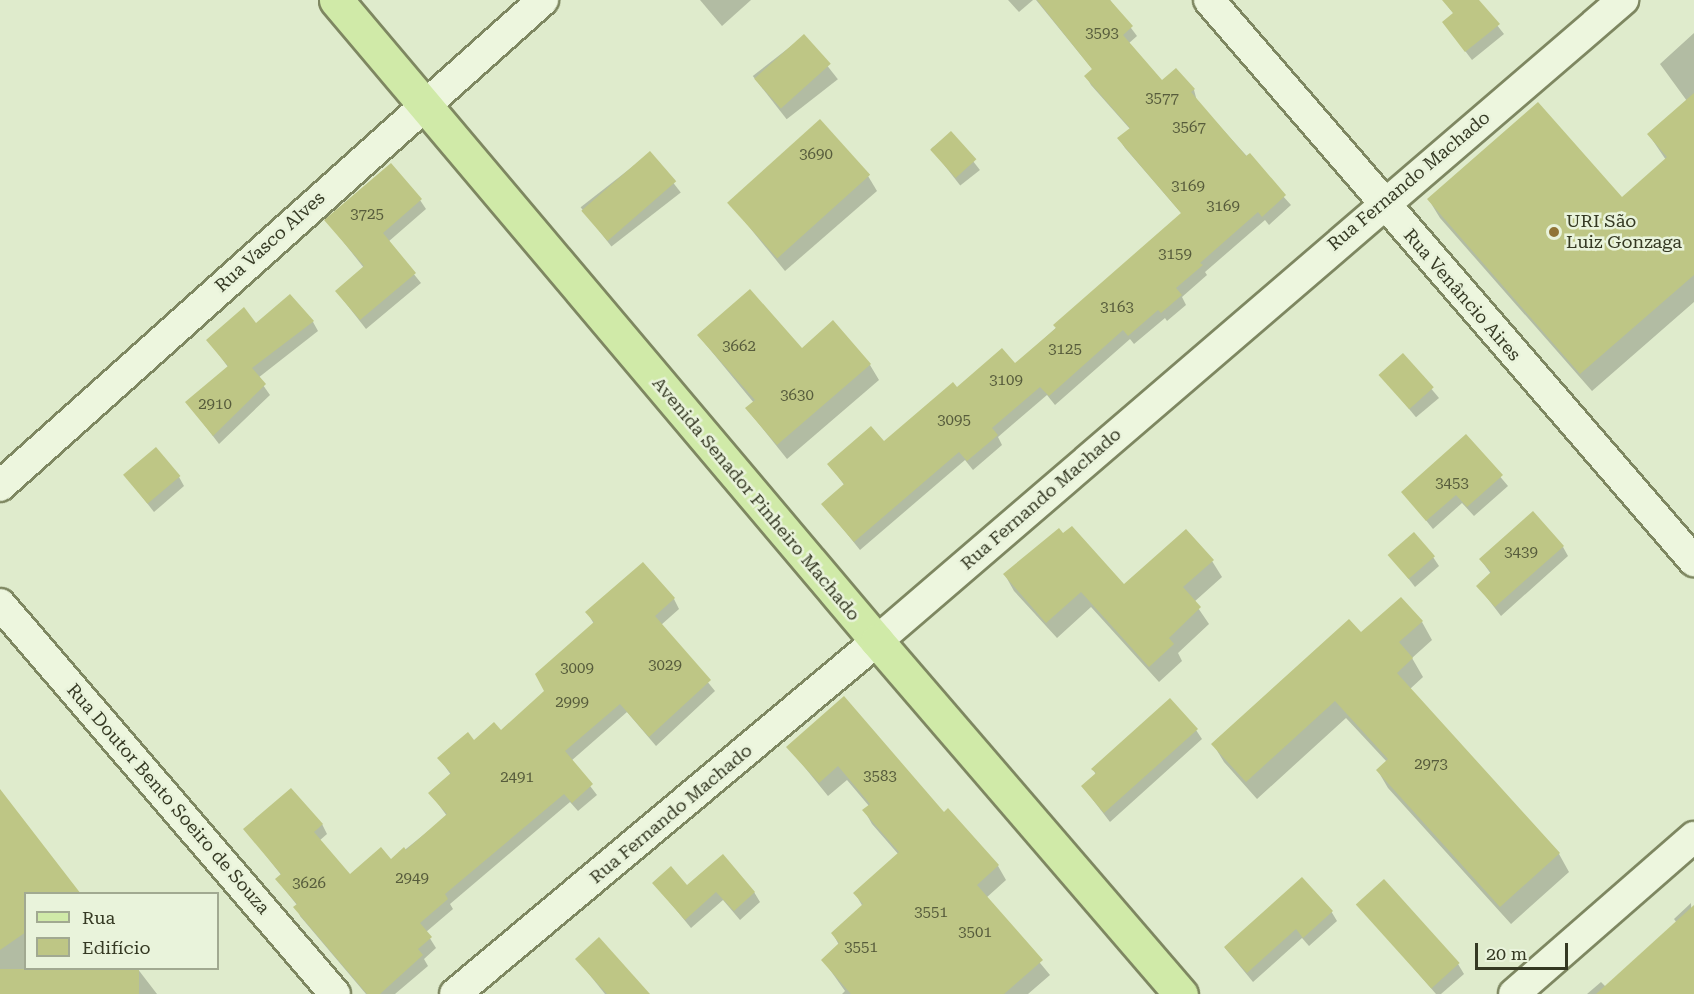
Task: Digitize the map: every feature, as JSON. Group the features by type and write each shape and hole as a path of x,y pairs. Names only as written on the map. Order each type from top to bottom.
{"main road":[{"name":"Avenida Senador Pinheiro Machado","path":"336,0 877,641 1181,994"}],"street":[{"name":"Rua Vasco Alves","path":"0,486 423,104 543,0"},
{"name":"Rua Venâncio Aires","path":"1209,0 1382,203 1694,561"},
{"name":"Rua Fernando Machado","path":"455,994 877,641 1382,203 1623,0"},
{"name":"Rua Doutor Bento Soeiro de Souza","path":"0,604 335,994"},
{"path":"1514,994 1694,837"}],"building":[{"path":"1037,0 1110,0 1133,26 1123,35 1162,80 1176,68 1195,89 1191,92 1246,156 1250,153 1286,195 1262,217 1258,212 1200,263 1203,265 1176,288 1182,295 1161,313 1158,310 1128,336 1123,330 1049,396 1040,387 992,428 998,435 967,461 959,452 854,542 821,504 844,484 827,464 871,426 884,441 953,382 957,387 1002,348 1015,363 1056,328 1053,325 1181,213 1117,138 1130,128 1084,76 1092,69"},
{"path":"1442,0 1479,0 1500,24 1465,52 1442,22 1453,13"},
{"path":"804,34 831,64 781,109 754,79"},
{"name":"URI São Luiz Gonzaga","path":"1694,93 1694,275 1580,374 1427,199 1538,102 1622,197 1667,157 1647,134"},
{"path":"820,119 870,175 777,258 727,203"},
{"path":"951,131 976,159 956,178 930,150"},
{"path":"650,151 676,181 608,241 581,211"},
{"path":"391,163 422,199 383,233 416,273 360,320 335,291 364,266 324,220"},
{"path":"750,289 802,348 833,320 871,364 777,445 745,408 755,400 697,335"},
{"path":"290,294 314,321 252,368 266,384 213,436 185,402 228,366 206,340 244,307 256,323"},
{"path":"1403,353 1434,387 1409,409 1378,375"},
{"path":"1466,434 1503,475 1467,507 1456,495 1426,521 1401,492"},
{"path":"156,447 180,476 147,504 123,475"},
{"path":"1533,511 1564,546 1495,607 1476,586 1491,572 1479,559"},
{"path":"1072,526 1124,584 1186,529 1214,560 1183,587 1201,607 1169,638 1174,644 1149,667 1081,592 1046,623 1003,574 1059,528 1063,533"},
{"path":"1414,532 1435,556 1409,579 1388,555"},
{"path":"643,562 675,598 655,616 711,680 649,737 620,704 565,751 593,784 572,803 564,794 445,894 448,899 420,923 432,937 418,949 423,955 380,994 367,994 293,907 297,904 275,879 281,874 243,829 291,788 323,824 314,832 350,874 381,847 391,859 404,847 406,850 447,814 428,793 451,773 437,758 468,732 474,740 494,722 501,730 544,691 535,674 594,622 585,612"},
{"path":"1401,597 1423,621 1399,642 1413,658 1397,673 1560,853 1500,907 1376,770 1388,759 1335,701 1246,782 1211,744 1349,619 1361,632"},
{"path":"844,696 944,812 948,808 999,865 977,885 1043,960 1004,994 851,994 821,960 839,943 831,933 863,904 853,893 899,852 862,810 870,804 838,766 819,783 786,747"},
{"path":"1170,698 1198,729 1104,813 1081,786 1096,773 1091,769"},
{"path":"0,789 79,892 24,892 24,933 0,950"},
{"path":"723,854 755,892 734,911 716,892 685,920 652,883 671,866 687,885"},
{"path":"1302,877 1333,911 1303,938 1296,929 1247,973 1224,947"},
{"path":"1384,879 1460,963 1431,988 1356,904"},
{"path":"1694,905 1694,994 1596,994"},
{"path":"599,937 650,994 607,994 575,959"},
{"path":"0,969 139,970 139,994 0,994"}],"place":[{"name":"URI São Luiz Gonzaga","path":"1554,232"}]}
